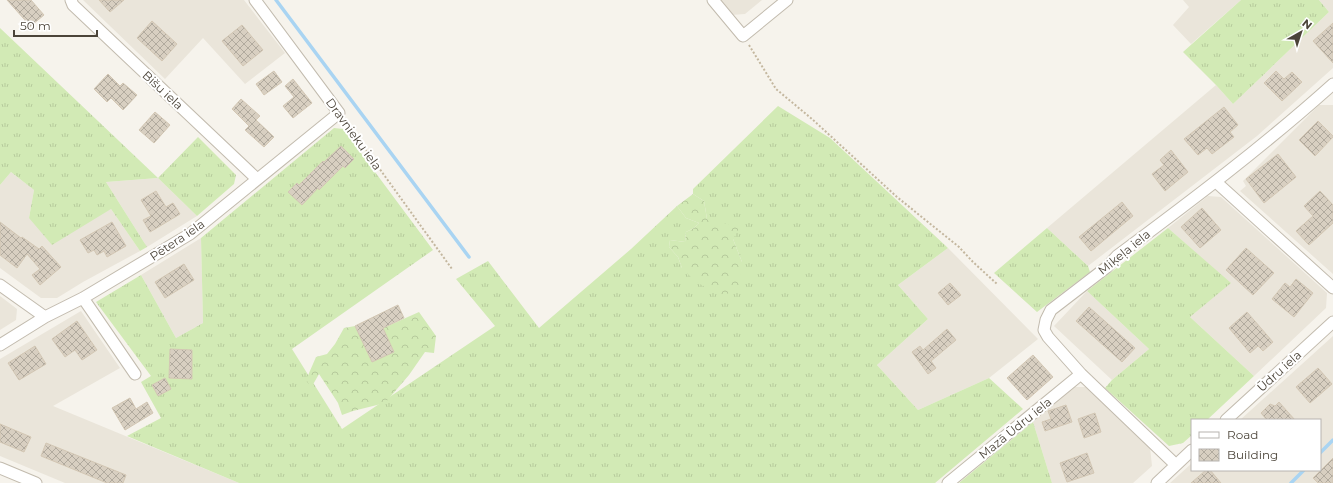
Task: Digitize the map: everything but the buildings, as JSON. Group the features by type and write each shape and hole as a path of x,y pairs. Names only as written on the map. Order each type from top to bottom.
{"street":[{"name":"Bišu iela","path":"71,0 73,5 257,179"},
{"name":"Dravnieku iela","path":"255,0 339,113"},
{"path":"713,0 743,36 787,0"},
{"name":"Miķeļa iela","path":"1081,374 1048,337 1044,330 1046,320 1052,310 1106,267 1117,256 1267,142 1332,87"},
{"name":"Pētera iela","path":"0,345 45,317 83,298 190,234 339,113"},
{"path":"1216,182 1333,288"},
{"path":"0,285 45,317"},
{"path":"83,298 135,374"},
{"name":"Ūdru iela","path":"1227,419 1333,322"},
{"path":"1081,374 1176,465"},
{"name":"Mazā Ūdru iela","path":"948,483 1081,374"},
{"path":"1157,483 1191,451"},
{"path":"0,468 36,483"}],"path":[{"path":"743,36 776,89 812,118 897,197 960,247 972,262 998,284"},
{"name":"Dravnieku iela","path":"339,113 452,269"}],"shaded area":[{"path":"83,0 244,0 285,53 245,84 203,38 165,79"},
{"path":"719,0 762,0 745,14 731,15"},
{"path":"1183,0 1241,0 1191,44 1173,25 1189,7"},
{"path":"1319,0 1333,0 1333,68 1257,136 1088,266 1047,228 1216,85 1233,104 1329,12"},
{"path":"1319,105 1333,105 1333,274 1240,191 1246,186 1243,181"},
{"path":"11,172 34,190 29,218 111,209 140,251 57,298 41,298 0,268 0,185"},
{"path":"158,178 197,216 147,247 106,182"},
{"path":"1208,196 1221,197 1327,293 1326,308 1254,376 1190,317 1230,283 1168,228"},
{"path":"201,238 203,323 176,338 141,275"},
{"path":"948,248 1038,339 989,378 918,410 877,365 928,319 898,285"},
{"path":"1087,291 1149,349 1112,380 1054,326"},
{"path":"0,296 17,309 16,320 0,330"},
{"path":"81,311 120,368 53,406 239,483 65,483 0,456 0,359"},
{"path":"1333,336 1333,483 1170,483 1191,464 1191,471 1321,471 1321,419 1241,419"},
{"path":"1074,387 1086,387 1150,447 1152,466 1133,483 1052,483 1033,422"}],"green space":[{"path":"1241,0 1319,0 1329,12 1233,104 1183,52"},
{"path":"0,28 158,178 106,182 147,247 140,251 111,209 52,245 29,218 34,190 11,172 0,185"},
{"path":"778,106 830,138 948,248 898,285 928,319 877,365 918,410 989,378 1023,409 935,483 239,483 127,436 161,418 141,382 151,376 96,302 141,275 176,338 203,323 201,238 334,128 343,129 433,250 292,349 342,429 495,326 456,279 488,261 539,328 631,249 677,206 686,218 699,223 694,228 686,232 685,242 670,240 669,247 678,257 682,268 742,262 733,239 707,219 704,201 693,194 693,189"},
{"path":"198,137 236,175 234,184 197,216 158,178"},
{"path":"693,194 704,201 707,219 740,227 733,239 742,262 740,285 723,297 691,277 682,268 678,257 669,247 670,240 685,242 686,232 694,228 699,223 686,218 677,206"},
{"path":"1047,228 1088,266 1090,272 1037,312 994,273"},
{"path":"1168,228 1231,283 1190,317 1254,376 1208,419 1191,419 1191,436 1183,443 1169,446 1105,388 1112,380 1149,349 1087,291"},
{"path":"419,312 436,336 434,353 425,352 409,375 385,403 342,415 338,403 319,374 311,388 306,380 316,357 327,354 335,344 344,328 355,326 361,338"},
{"path":"1033,422 1052,483 959,483"}],"waterway":[{"path":"276,0 469,257"},
{"path":"1321,452 1333,440"},
{"path":"1291,483 1303,471"}]}
